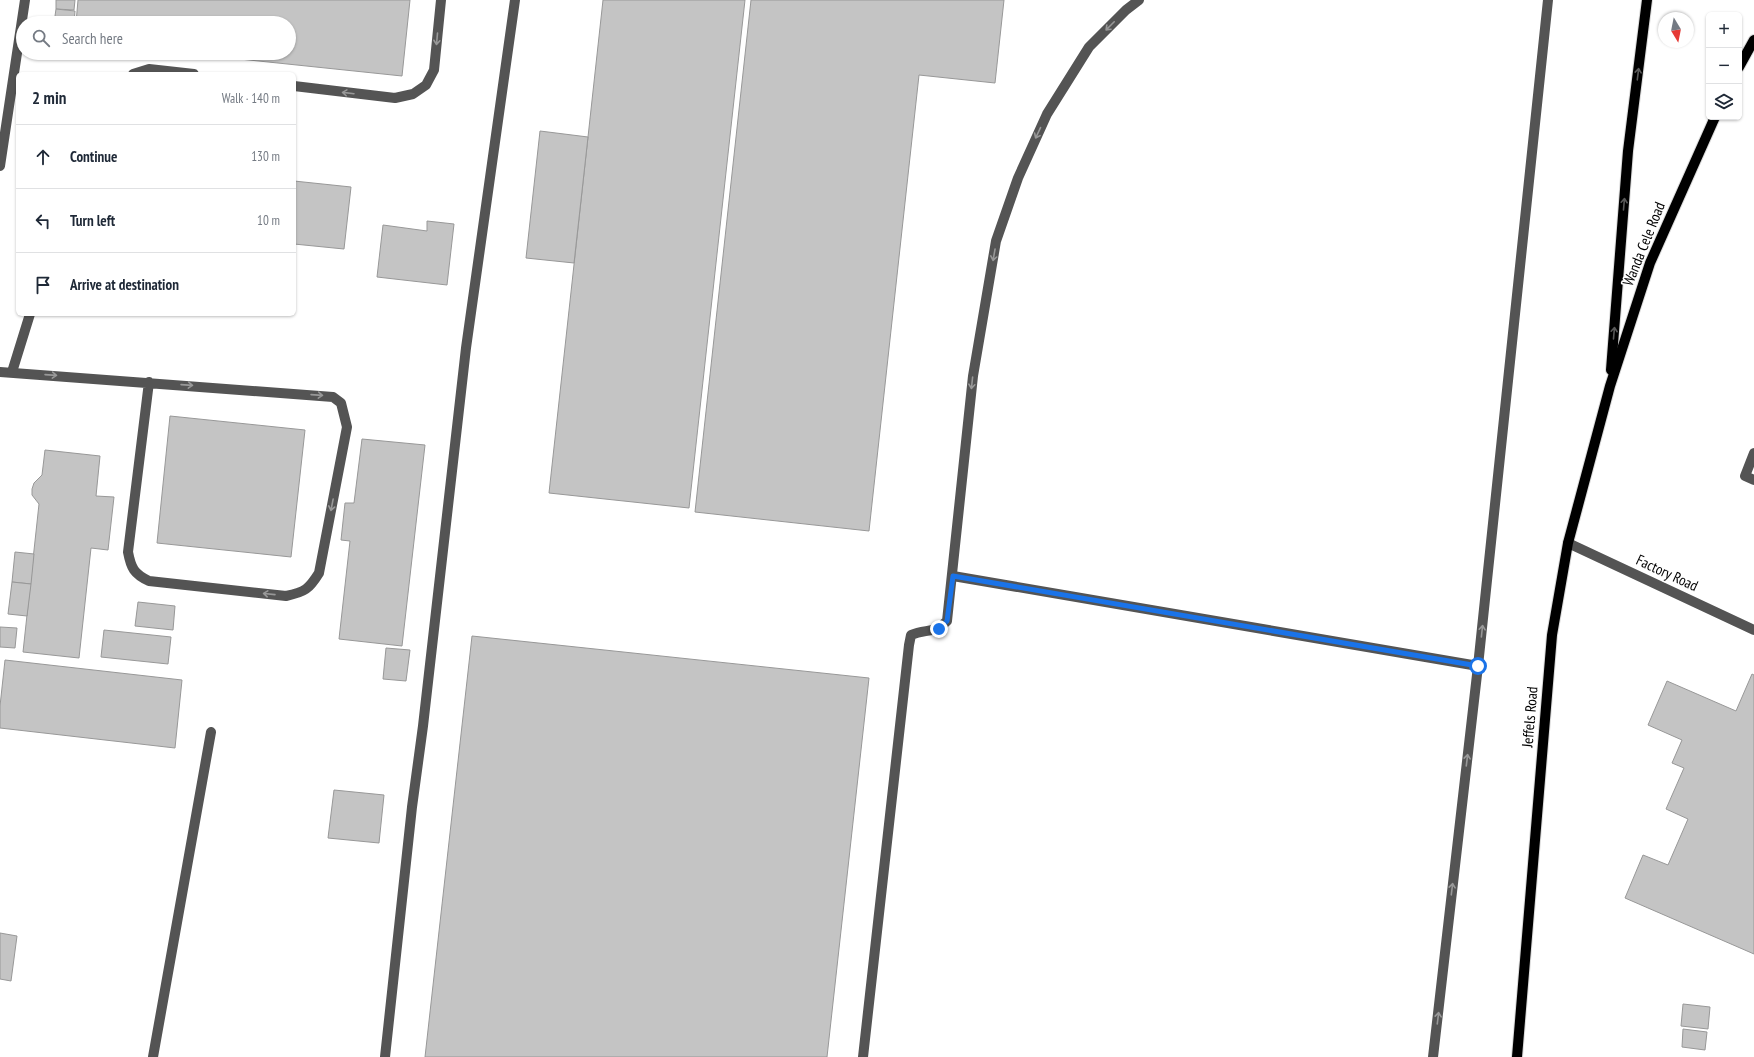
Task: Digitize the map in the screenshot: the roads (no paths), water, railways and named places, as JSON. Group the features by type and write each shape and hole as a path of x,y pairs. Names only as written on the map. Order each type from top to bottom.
{"main road":[{"path":"1610,386 1628,151 1647,0"},
{"path":"1742,62 1754,40"},
{"name":"Wanda Cele Road","path":"1610,386 1650,263 1714,120"},
{"name":"Jeffels Road","path":"1517,1057 1552,635 1568,543 1610,386"}],"street":[{"path":"23,16 25,0"},
{"path":"296,86 395,98 413,94 426,85 434,70 440,0"},
{"path":"385,1057 411,815 423,726 466,348 515,0"},
{"path":"863,1057 911,635 917,632 929,632 939,629 947,621 953,576 973,376 996,241 1018,178 1047,114 1089,46 1126,10 1139,0"},
{"path":"1433,1057 1478,666 1548,0"},
{"path":"0,166 16,60"},
{"path":"139,72 149,69 176,72"},
{"path":"12,372 29,316"},
{"path":"0,372 148,382 333,397 341,403 347,427 319,573 311,586 300,593 286,596 149,581 139,576 131,565 128,552 148,382"},
{"path":"1754,453 1745,476 1754,480"},
{"name":"Factory Road","path":"1568,543 1754,630"},
{"path":"953,576 1478,666"},
{"path":"153,1057 211,732"}]}
